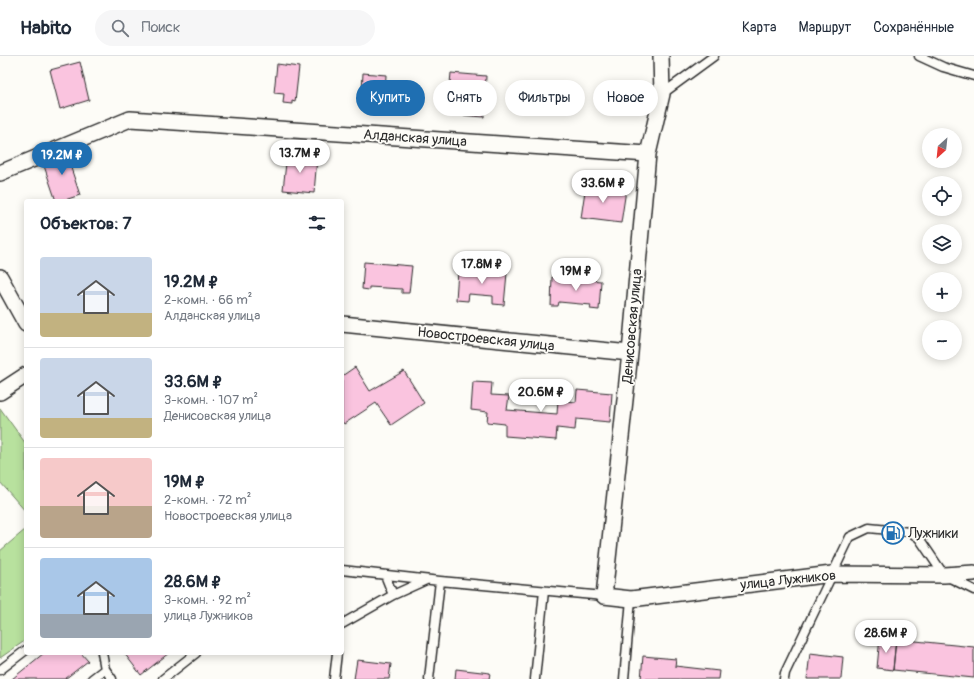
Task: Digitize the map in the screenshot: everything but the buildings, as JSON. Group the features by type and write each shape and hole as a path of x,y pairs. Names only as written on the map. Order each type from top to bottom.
{"street":[{"name":"Денисовская улица","path":"604,596 630,353 648,154 662,94 661,56"},
{"name":"Алданская улица","path":"0,173 130,119 648,154"},
{"path":"0,277 24,320"},
{"name":"Новостроевская улица","path":"344,324 630,353"},
{"path":"0,392 24,376"},
{"name":"улица Лужников","path":"604,596 631,599 832,574 944,575 974,573"}],"lane":[{"path":"662,94 714,56"},
{"path":"919,56 943,67 974,76"},
{"path":"784,679 785,673 850,538 869,528 910,532 919,538 944,575 974,590"},
{"path":"344,570 426,580 604,596"},
{"path":"385,575 393,596"},
{"path":"344,623 426,580"},
{"path":"429,679 440,581"},
{"path":"535,679 544,591"},
{"path":"624,679 631,599"},
{"path":"0,670 24,652"},
{"path":"102,655 105,669 112,679"},
{"path":"163,679 193,655"},
{"path":"334,679 337,655"},
{"path":"92,679 105,669"}],"green space":[{"path":"0,408 24,441 24,510 0,482"},
{"path":"24,531 24,641 0,658 0,551"}],"place":[{"name":"Лужники","path":"893,533"}]}
